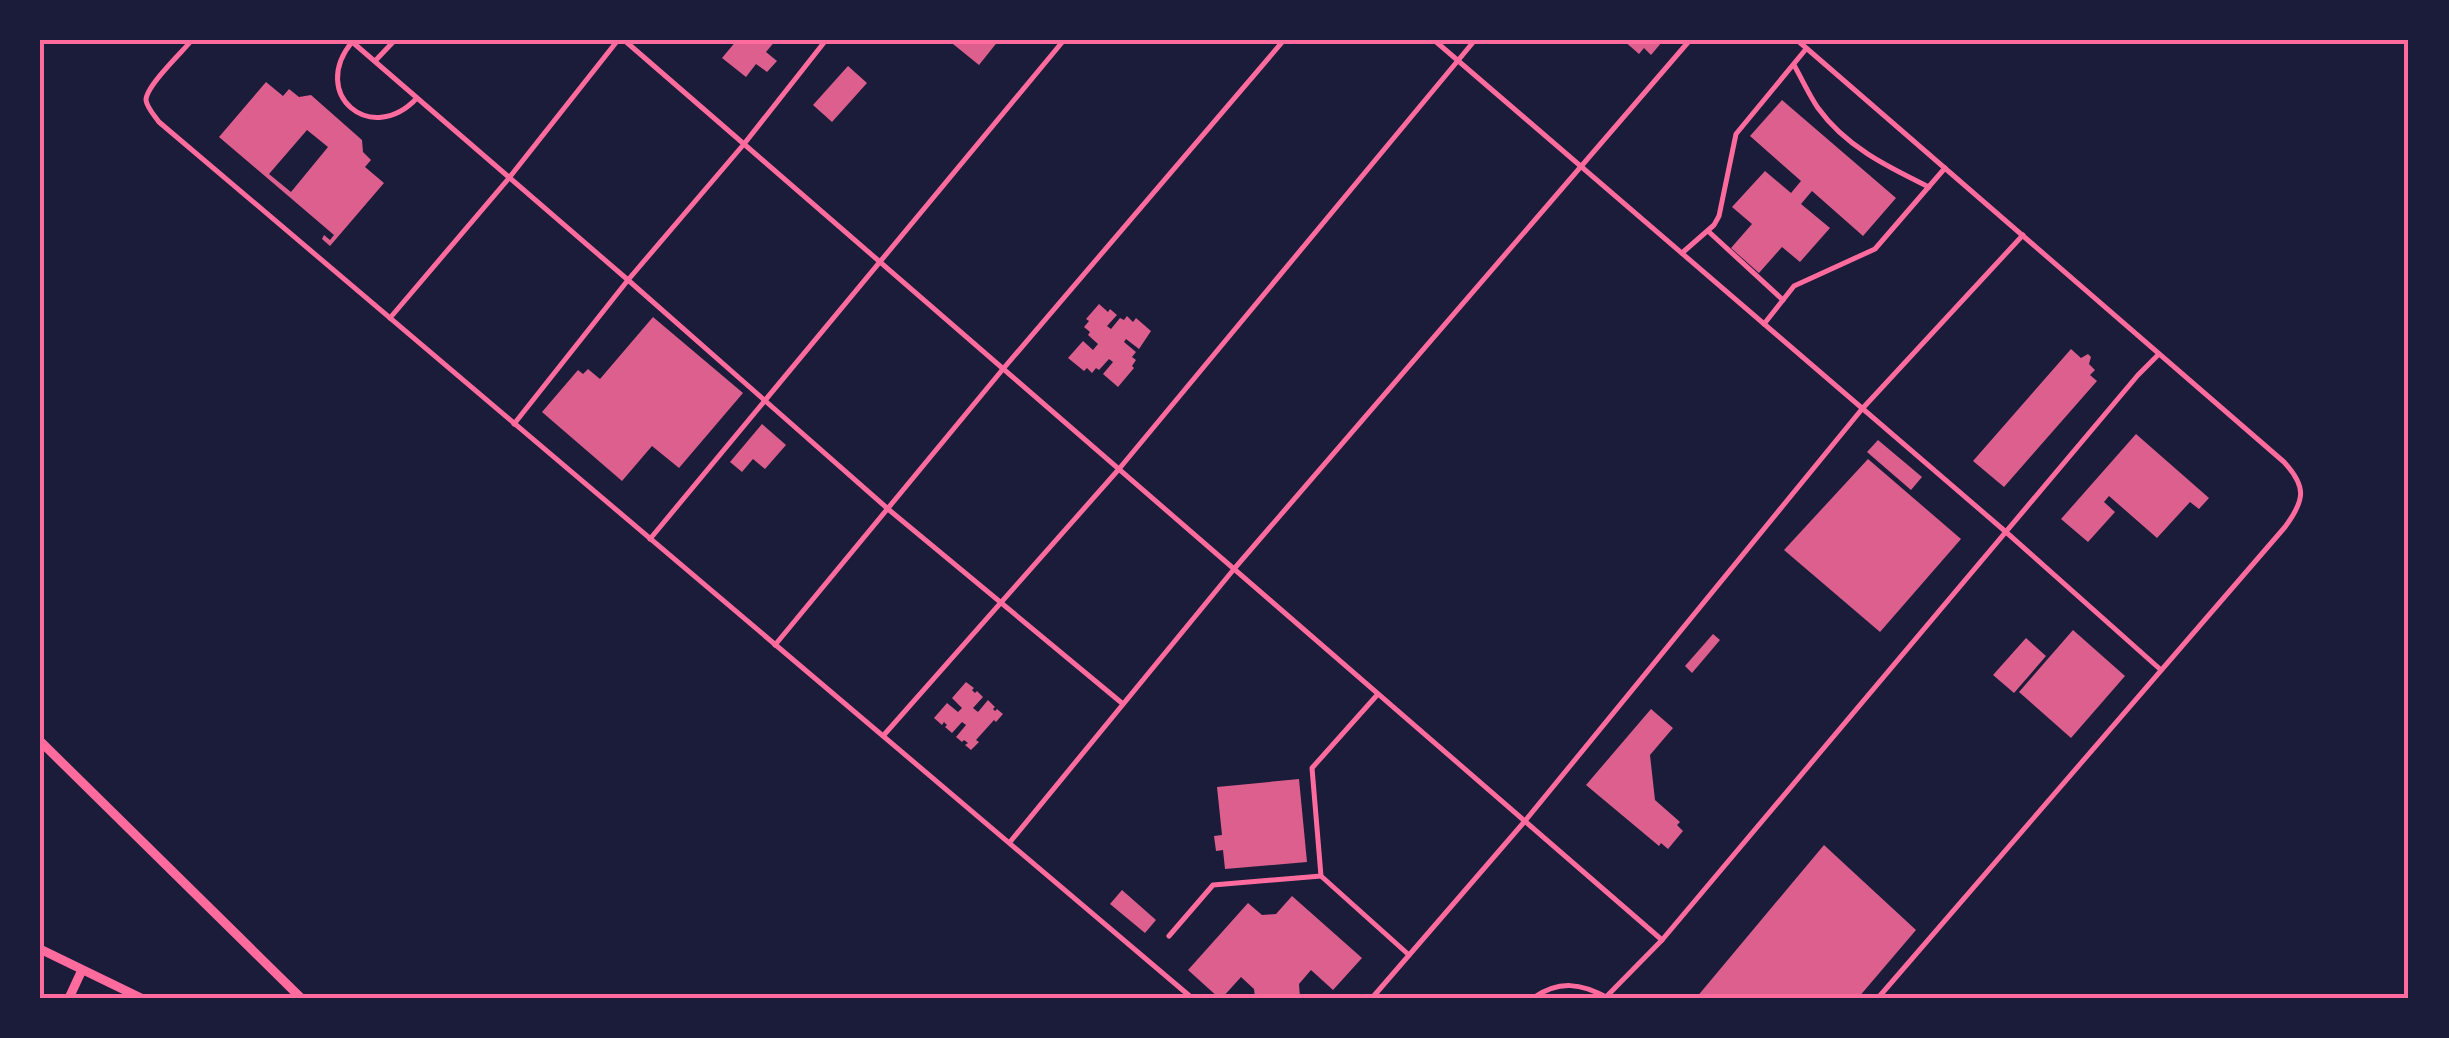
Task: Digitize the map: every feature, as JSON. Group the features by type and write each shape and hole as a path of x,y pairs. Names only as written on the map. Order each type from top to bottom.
{"street":[{"path":"40,740 301,998"},
{"path":"40,949 141,998"},
{"path":"69,998 82,970"}],"lane":[{"path":"192,40 150,89 146,100 159,122 1192,998"},
{"path":"376,61 395,40"},
{"path":"390,318 621,40 1662,940"},
{"path":"514,424 826,40"},
{"path":"650,539 1064,40"},
{"path":"775,645 1284,40"},
{"path":"1434,40 2162,670"},
{"path":"882,736 1119,469 1475,40"},
{"path":"1009,843 1234,569 1690,40"},
{"path":"1796,40 2284,462 2300,485 2298,509 2285,527 1878,998"},
{"path":"417,98 406,110 391,117 374,118 358,113 338,87 336,70 351,41 628,280 888,509 1123,704"},
{"path":"1682,253 1719,216 1736,134 1807,49"},
{"path":"1794,65 1830,122 1875,161 1930,186"},
{"path":"1764,324 1794,286 1875,249 1945,168"},
{"path":"1708,230 1783,300"},
{"path":"1372,998 1525,822 1862,409 2023,235"},
{"path":"1532,998 1547,988 1578,985 1608,997 1662,940 2160,353"},
{"path":"1378,694 1312,768 1320,876 1409,954"},
{"path":"1169,936 1213,885 1320,876"}],"building":[{"path":"737,40 776,40 766,52 777,61 767,72 756,64 746,77 722,58"},
{"path":"948,40 999,40 979,65"},
{"path":"1623,40 1662,42 1651,55 1644,48 1639,54"},
{"path":"848,66 867,83 832,122 813,105"},
{"path":"266,82 283,96 289,89 299,97 311,95 362,140 363,152 371,160 365,167 384,183 330,246 322,239 324,235 330,240 334,235 219,137","holes":["307,130 328,147 291,192 269,174"]},
{"path":"1782,100 1896,198 1863,236 1812,191 1801,204 1830,228 1800,262 1782,247 1759,273 1731,248 1752,224 1732,207 1765,171 1791,193 1801,181 1750,136"},
{"path":"1099,304 1117,315 1107,326 1111,329 1127,316 1133,322 1136,318 1151,331 1139,349 1126,339 1124,342 1136,352 1132,357 1136,360 1118,387 1103,374 1113,362 1109,359 1092,373 1068,358 1083,341 1093,350 1098,344 1084,327"},
{"path":"653,317 743,393 679,468 652,446 622,481 542,412 578,370 583,374 588,369 600,379"},
{"path":"2071,349 2081,358 2088,354 2091,357 2089,364 2095,370 2090,375 2097,381 2004,487 1973,461"},
{"path":"762,424 786,445 765,469 753,459 742,472 730,462"},
{"path":"2136,434 2209,498 2199,509 2190,502 2157,538 2109,496 2104,502 2115,512 2088,542 2061,519"},
{"path":"1878,440 1922,477 1911,490 1867,452"},
{"path":"1868,459 1961,539 1880,632 1784,550"},
{"path":"2073,630 2125,676 2071,738 2019,692"},
{"path":"1713,634 1720,640 1692,673 1685,666"},
{"path":"2026,638 2046,656 2014,693 1993,675"},
{"path":"966,682 983,697 973,708 978,712 988,700 995,711 1003,714 971,750 965,745 968,743 956,737 966,725 962,722 952,733 944,722 942,725 934,718 947,703 958,712 962,708 952,698"},
{"path":"1651,709 1673,728 1650,755 1655,800 1680,822 1677,825 1683,831 1668,849 1661,843 1659,846 1586,785"},
{"path":"1299,779 1307,862 1225,869 1223,850 1216,851 1214,836 1222,835 1217,787"},
{"path":"1824,845 1916,930 1858,998 1696,998"},
{"path":"1122,890 1156,920 1145,933 1110,904"},
{"path":"1292,896 1362,958 1333,990 1311,970 1299,984 1300,998 1255,998 1254,989 1241,977 1219,998 1188,970 1248,903 1262,915 1276,914"}]}
